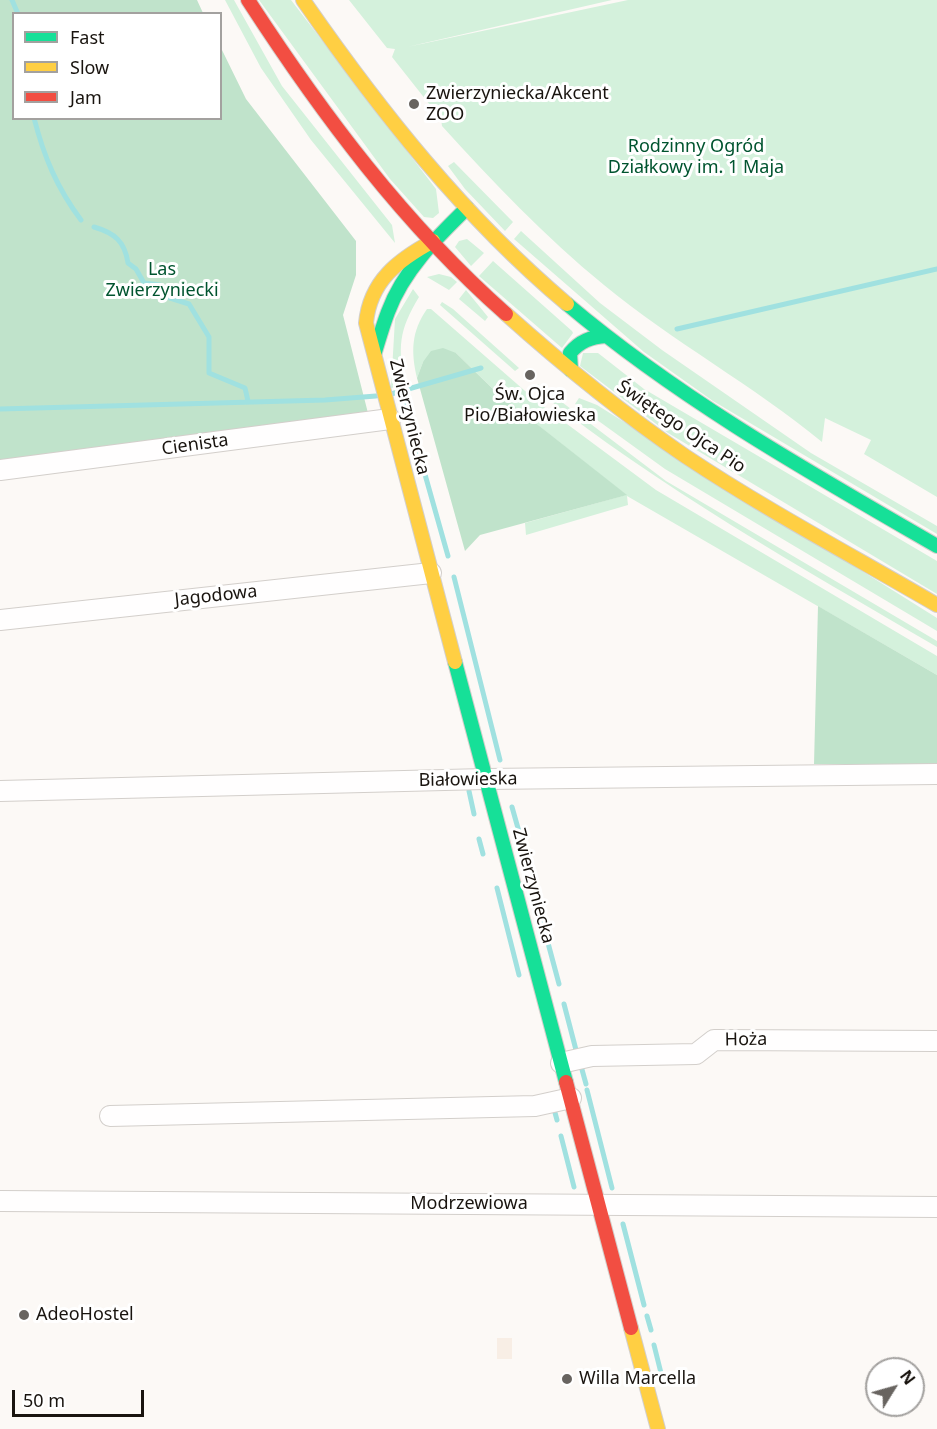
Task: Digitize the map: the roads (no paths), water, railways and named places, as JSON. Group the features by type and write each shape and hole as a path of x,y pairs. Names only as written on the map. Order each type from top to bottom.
{"main road":[{"path":"248,0 305,87 341,135 400,206 433,241"},
{"path":"303,0 380,109 467,208"},
{"name":"Zwierzyniecka","path":"375,352 388,310 433,241 467,208"},
{"name":"Świętego Ojca Pio","path":"467,208 502,244 606,336 655,374 737,429 937,546"},
{"name":"Zwierzyniecka","path":"433,241 401,258 382,278 367,308 366,326 375,352 389,414 658,1429"},
{"name":"Świętego Ojca Pio","path":"433,241 468,278 616,407 684,455 937,605"},
{"path":"571,370 570,353 578,344 592,336 606,336"}],"street":[{"name":"Cienista","path":"0,470 389,414"},
{"name":"Jagodowa","path":"0,620 431,573"},
{"name":"Białowieska","path":"0,790 485,779 937,774"},
{"name":"Hoża","path":"561,1063 592,1056 696,1054 714,1040 796,1038 937,1041"},
{"path":"110,1116 535,1106 571,1098"},
{"name":"Modrzewiowa","path":"0,1201 937,1207"}],"waterway":[{"path":"12,0 17,12"},
{"path":"35,120 52,172 81,220"},
{"path":"94,227 118,239 128,263 136,269 144,283 160,285 170,298 189,304 209,337 209,373 245,388 248,401"},
{"path":"677,329 937,269"},
{"path":"391,394 481,368"},
{"path":"402,393 448,556"},
{"path":"0,409 325,400 376,396"},
{"path":"454,577 500,760"},
{"path":"469,791 474,814"},
{"path":"512,807 527,860"},
{"path":"479,839 483,854"},
{"path":"532,880 543,927"},
{"path":"497,888 519,975"},
{"path":"548,943 559,984"},
{"path":"564,1004 576,1050"},
{"path":"581,1066 586,1084"},
{"path":"587,1090 612,1188"},
{"path":"554,1109 557,1120"},
{"path":"561,1136 574,1187"},
{"path":"623,1224 644,1305"},
{"path":"647,1316 651,1330"},
{"path":"654,1345 662,1377"}],"place":[{"name":"Zwierzyniecka/Akcent ZOO","path":"414,104"},
{"name":"Św. Ojca Pio/Białowieska","path":"530,375"},
{"name":"AdeoHostel","path":"24,1315"},
{"name":"Willa Marcella","path":"567,1379"}],"park label":[{"name":"Rodzinny Ogród Działkowy im. 1 Maja","path":"696,157"},
{"name":"Las Zwierzyniecki","path":"162,280"}]}
